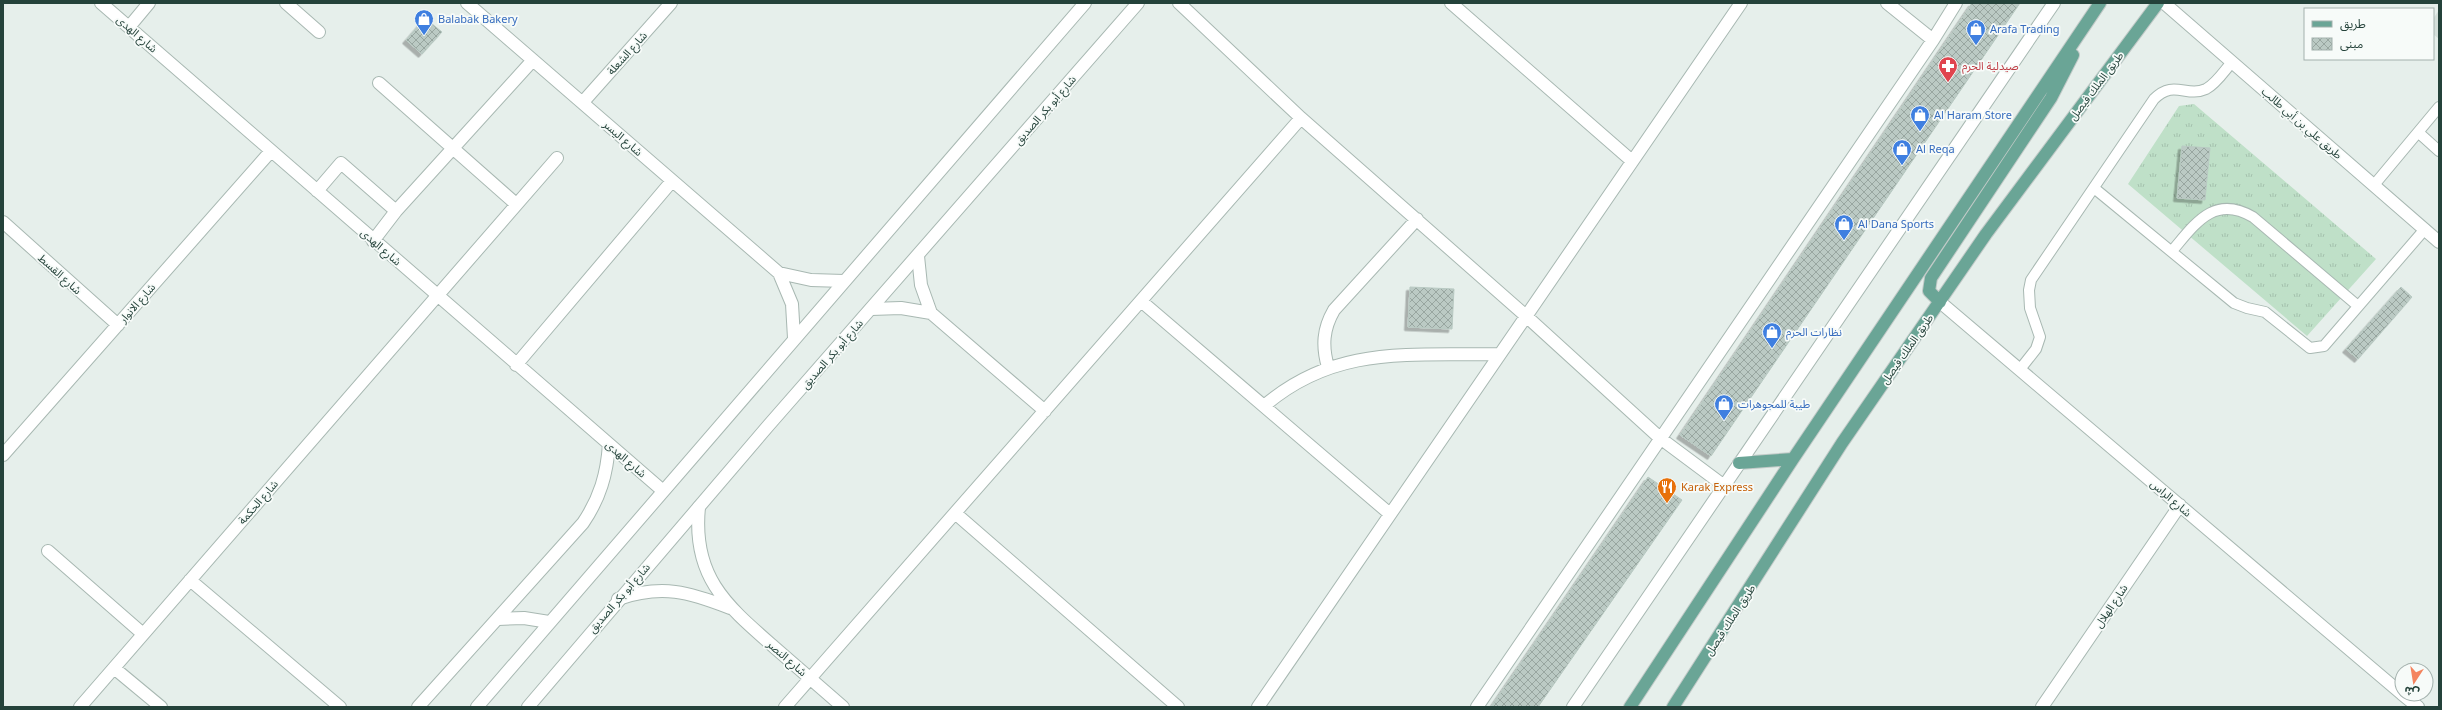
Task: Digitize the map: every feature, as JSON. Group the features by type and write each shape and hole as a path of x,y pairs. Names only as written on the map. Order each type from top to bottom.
{"main road":[{"name":"طريق الملك فيصل","path":"1673,707 1842,443 1986,234 2158,3"},
{"path":"1940,302 1929,291 1931,278 2051,98 2099,4"},
{"path":"1630,707 1793,459 2099,4"},
{"path":"1739,463 1793,459"}],"street":[{"name":"شارع الهدى","path":"102,3 516,365 662,490"},
{"path":"129,27 149,3"},
{"path":"286,3 319,32"},
{"name":"شارع اليسر","path":"467,3 480,7 533,60 779,273 792,304 794,338"},
{"name":"شارع الشعلة","path":"583,102 671,3"},
{"path":"477,707 662,490 1085,3"},
{"name":"شارع أبو بكر الصديق","path":"528,707 618,599 1138,3"},
{"path":"1179,3 1301,118 1526,316 1660,438 1723,485"},
{"path":"1451,3 1632,161"},
{"path":"1258,707 1741,3"},
{"path":"1887,3 1933,40"},
{"path":"1477,707 1933,40 1956,3"},
{"path":"1573,707 1723,485 2054,3"},
{"name":"طريق علي بن أبي طالب","path":"2164,3 2439,242"},
{"path":"373,240 396,211 533,60"},
{"path":"379,83 516,204"},
{"path":"785,707 1301,118"},
{"name":"شارع الانوار","path":"3,455 271,151"},
{"name":"شارع الحكمة","path":"80,707 557,158"},
{"path":"317,191 341,162 396,211"},
{"path":"516,365 672,181"},
{"path":"1328,367 1323,341 1325,328 1334,310 1416,219"},
{"name":"شارع القسط","path":"3,222 118,325"},
{"path":"918,256 922,285 931,313"},
{"name":"شارع اليسر","path":"779,273 811,280 844,281"},
{"path":"1141,301 1390,514"},
{"name":"شارع الراس","path":"1940,302 2021,368 2394,687"},
{"path":"871,309 901,308 931,313 1045,411"},
{"path":"1264,406 1294,384 1328,367 1365,358 1384,356 1499,354"},
{"path":"418,707 586,519 600,494 605,478 609,444"},
{"name":"شارع الهلال","path":"2042,707 2180,505"},
{"name":"شارع النصر","path":"699,507 698,534 701,556 712,580 730,608 843,707"},
{"path":"955,513 1178,707"},
{"path":"48,551 144,634"},
{"path":"190,580 340,707"},
{"name":"شارع النصر","path":"618,599 651,590 668,590 686,592 730,608"},
{"path":"498,619 524,618 549,622"},
{"path":"114,668 161,707"}],"lane":[{"path":"2021,368 2036,349 2040,337 2030,308 2029,290 2032,280 2094,188 2160,93 2177,88 2193,91 2207,88 2232,62"},
{"path":"2374,185 2419,133 2439,107"},
{"path":"2419,133 2439,151"},
{"path":"2094,188 2234,303 2265,312 2310,348 2324,346 2424,229"},
{"path":"2172,251 2204,216 2223,208 2244,212 2254,217 2358,306"}],"shaded area":[{"path":"2439,10 2439,39 2434,35 2434,18"}],"green space":[{"path":"2194,104 2376,259 2307,336 2128,184 2179,106","holes":["2182,146 2210,149 2205,200 2177,198"]}],"building":[{"path":"1972,3 2020,3 1711,456 1680,435"},
{"name":"Balabak Bakery","path":"425,18 442,32 422,54 406,40"},
{"path":"2182,146 2210,148 2205,200 2177,198"},
{"path":"1410,287 1454,289 1452,329 1408,327"},
{"path":"2401,287 2412,297 2358,359 2346,349"},
{"path":"1648,477 1682,500 1538,707 1491,707"}],"place":[{"name":"Balabak Bakery","path":"424,36"},
{"name":"Arafa Trading","path":"1976,46"},
{"name":"صيدلية الحرم","path":"1948,83"},
{"name":"Al Haram Store","path":"1920,132"},
{"name":"Al Reqa","path":"1902,166"},
{"name":"Al Dana Sports","path":"1844,241"},
{"name":"نظارات الحرم","path":"1772,349"},
{"name":"طيبة للمجوهرات","path":"1724,421"},
{"name":"Karak Express","path":"1667,504"}]}
